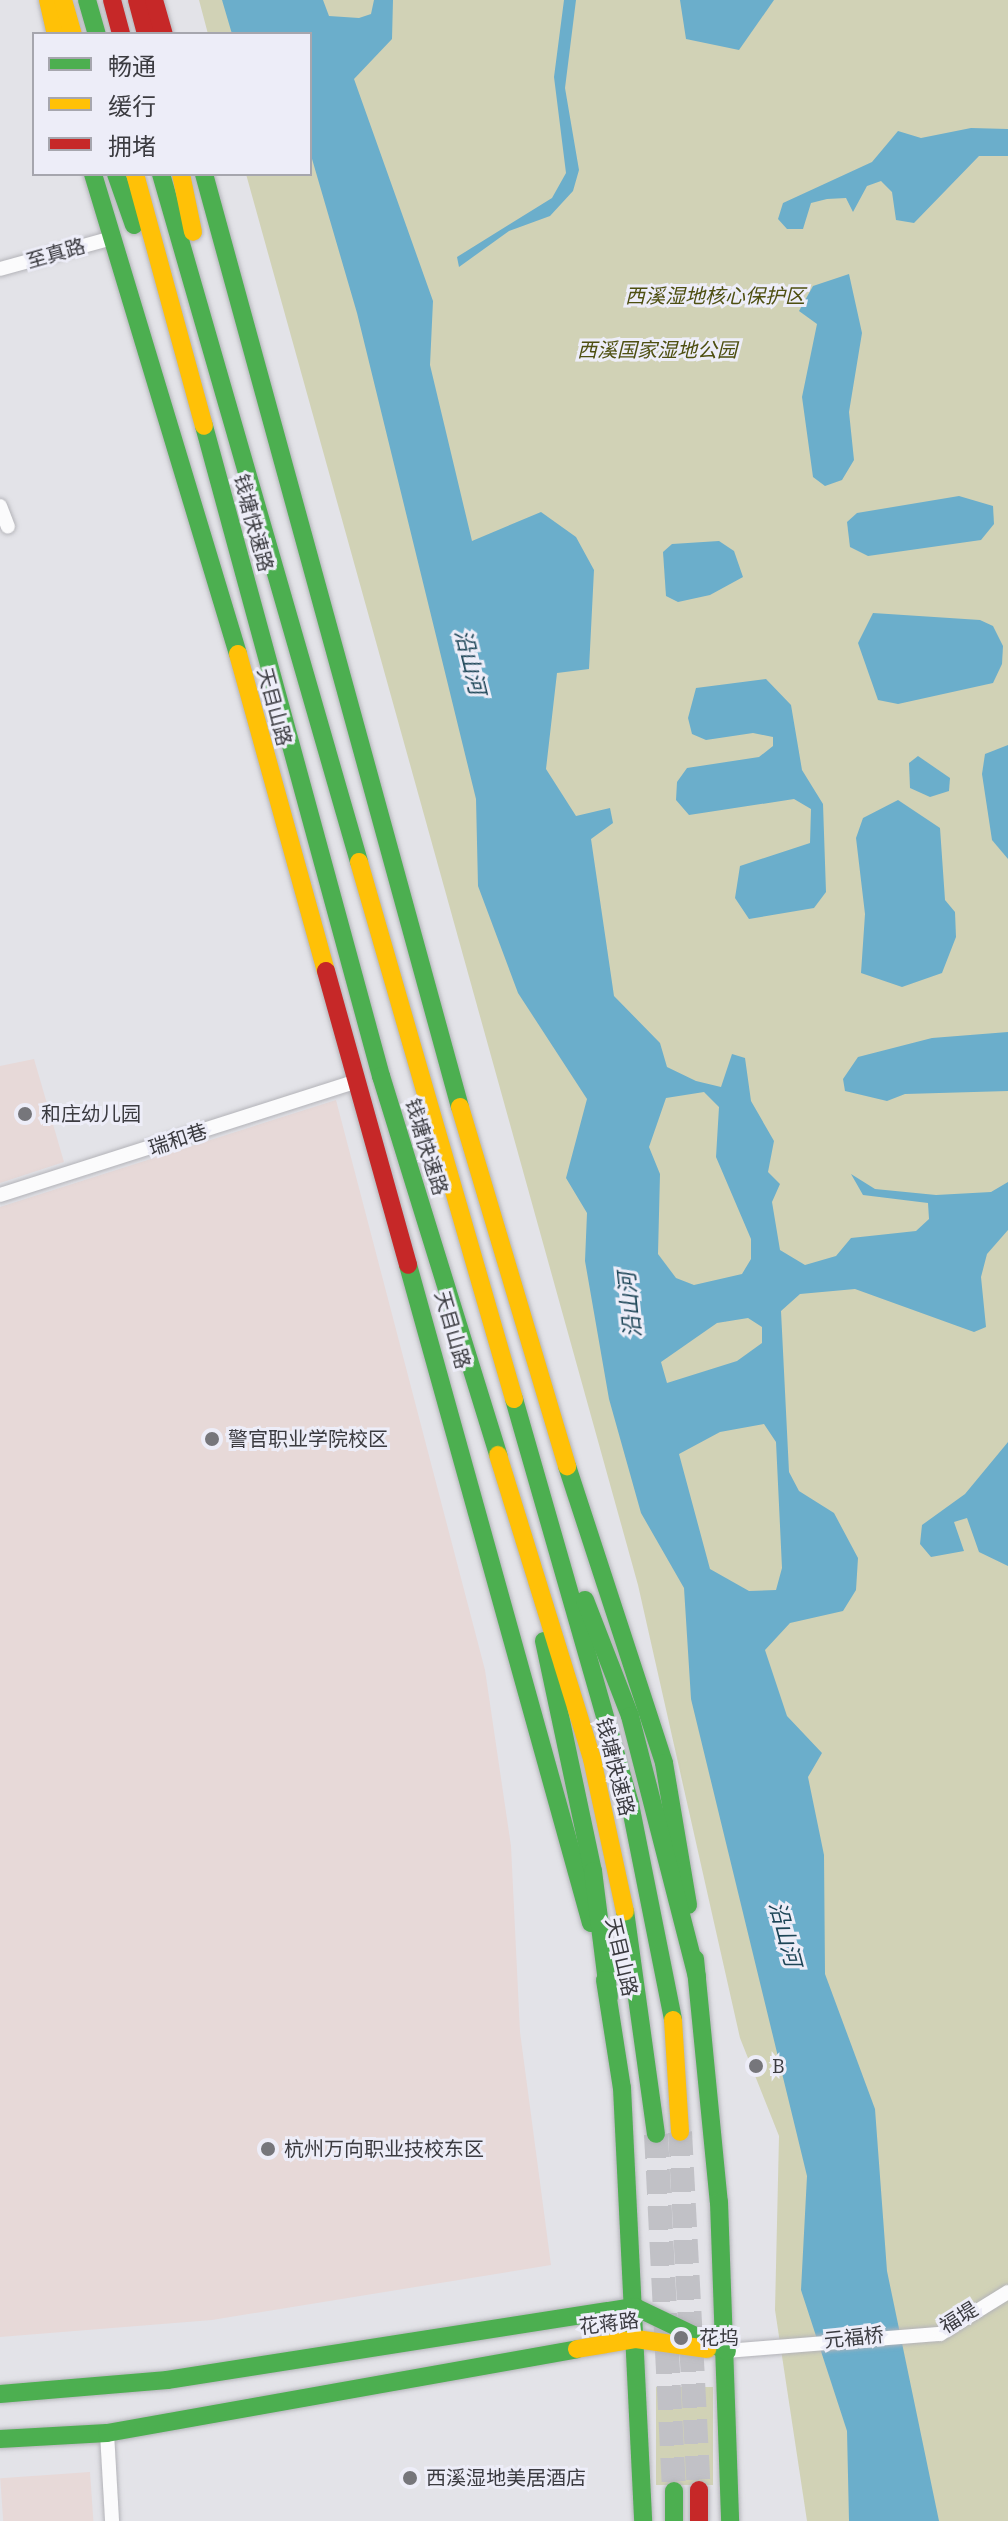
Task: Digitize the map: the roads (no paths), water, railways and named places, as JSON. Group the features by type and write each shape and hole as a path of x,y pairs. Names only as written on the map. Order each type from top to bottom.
{"main road":[{"path":"48,0 56,32"},
{"path":"63,0 72,32"},
{"path":"87,0 96,32"},
{"path":"112,0 120,32"},
{"path":"137,0 145,32"},
{"path":"154,0 163,32"},
{"name":"天目山路","path":"94,176 198,511 609,1997 622,2088 643,2521"},
{"path":"117,176 203,422"},
{"name":"钱塘快速路","path":"136,176 381,1076 592,1759 636,1963 656,2134"},
{"name":"钱塘快速路","path":"162,176 539,1483 645,1868 673,2020 680,2132"},
{"path":"181,176 231,411"},
{"path":"205,176 508,1284 664,1763 697,1977 727,2351 730,2521"},
{"path":"496,1453 593,1871 609,1997"},
{"path":"539,1483 630,1716 697,1977"},
{"name":"花蒋路","path":"0,2394 167,2380 635,2307 727,2351"},
{"name":"花蒋路","path":"0,2439 107,2433 636,2339 727,2351"},
{"path":"699,2490 699,2521"},
{"path":"674,2491 674,2521"}],"street":[{"name":"至真路","path":"0,269 112,238"},
{"path":"0,506 8,527"},
{"name":"瑞和巷","path":"0,1195 355,1082"},
{"name":"福堤","path":"907,2332 940,2334 1008,2292"},
{"name":"元福桥","path":"727,2351 907,2332"},
{"path":"107,2433 112,2521"}],"water":[{"name":"沿山河","path":"222,0 323,0 329,16 359,18 371,14 374,0 393,0 392,39 354,79 433,301 430,365 472,541 541,512 576,537 594,570 589,669 557,673 546,769 576,816 610,808 613,823 591,839 614,996 660,1043 667,1067 696,1081 721,1087 732,1054 745,1058 751,1101 774,1141 768,1172 780,1184 772,1202 780,1250 805,1265 836,1256 851,1238 916,1231 929,1219 928,1203 863,1195 851,1174 875,1189 936,1195 991,1192 1008,1182 1008,1230 987,1254 981,1277 986,1327 974,1332 855,1289 800,1294 781,1311 789,1472 799,1491 834,1513 858,1558 856,1590 843,1611 790,1623 765,1650 787,1716 822,1753 808,1777 824,1855 825,1974 875,2109 887,2271 939,2521 849,2521 847,2431 801,2290 807,2176 691,1699 684,1588 641,1513 609,1399 585,1261 587,1213 566,1178 587,1099 518,993 478,886 476,799 357,313 312,159 312,32 231,32","holes":["704,1092 719,1107 716,1157 751,1239 751,1259 742,1274 694,1285 676,1278 658,1254 660,1174 649,1147 666,1098","748,1318 762,1327 762,1343 737,1361 667,1383 661,1362 717,1323","764,1424 776,1442 782,1568 776,1590 749,1591 710,1569 679,1454 720,1432"]},
{"path":"564,0 576,0 565,88 579,170 573,191 550,216 509,231 459,267 457,257 552,198 566,173 554,77"},
{"path":"680,0 774,0 739,50 686,39"},
{"path":"971,128 1008,129 1008,156 979,156 914,223 896,220 892,192 881,181 867,186 853,212 846,198 827,199 811,203 803,229 787,229 778,219 783,203 872,162 898,131 921,138"},
{"path":"849,274 862,333 849,412 854,460 842,480 825,486 813,477 802,397 817,324 799,311 813,286"},
{"path":"959,496 993,506 994,524 981,540 868,556 850,547 847,522 857,513"},
{"path":"719,541 734,551 743,577 710,595 678,602 666,596 663,552 672,544"},
{"path":"873,613 980,620 993,626 1003,646 1002,664 993,683 898,704 878,700 858,643"},
{"path":"766,679 791,705 802,770 823,804 826,892 814,908 749,919 735,898 740,866 810,843 811,809 794,799 689,815 676,800 677,782 687,768 759,757 773,746 773,737 753,733 706,740 692,734 688,718 696,688"},
{"path":"1008,745 1008,859 992,840 982,774 985,754"},
{"path":"918,756 950,778 949,791 930,797 910,788 909,763"},
{"path":"898,800 940,828 945,900 955,912 956,937 942,973 902,987 861,973 865,914 856,838 863,818"},
{"path":"1008,1032 1008,1091 905,1094 887,1101 845,1091 843,1079 858,1057 932,1038"},
{"path":"1008,1442 1008,1566 979,1552 967,1518 954,1522 964,1551 931,1557 920,1544 922,1525 965,1494"}],"tunnel":[{"path":"680,2132 699,2490"},
{"path":"656,2134 674,2491"}],"place":[{"name":"和庄幼儿园","path":"25,1114"},
{"name":"警官职业学院校区","path":"212,1439"},
{"name":"B","path":"756,2066"},
{"name":"杭州万向职业技校东区","path":"268,2149"},
{"name":"花坞","path":"681,2338"},
{"name":"西溪湿地美居酒店","path":"410,2478"}],"park label":[{"name":"西溪湿地核心保护区","path":"715,296"},
{"name":"西溪国家湿地公园","path":"657,350"}]}
